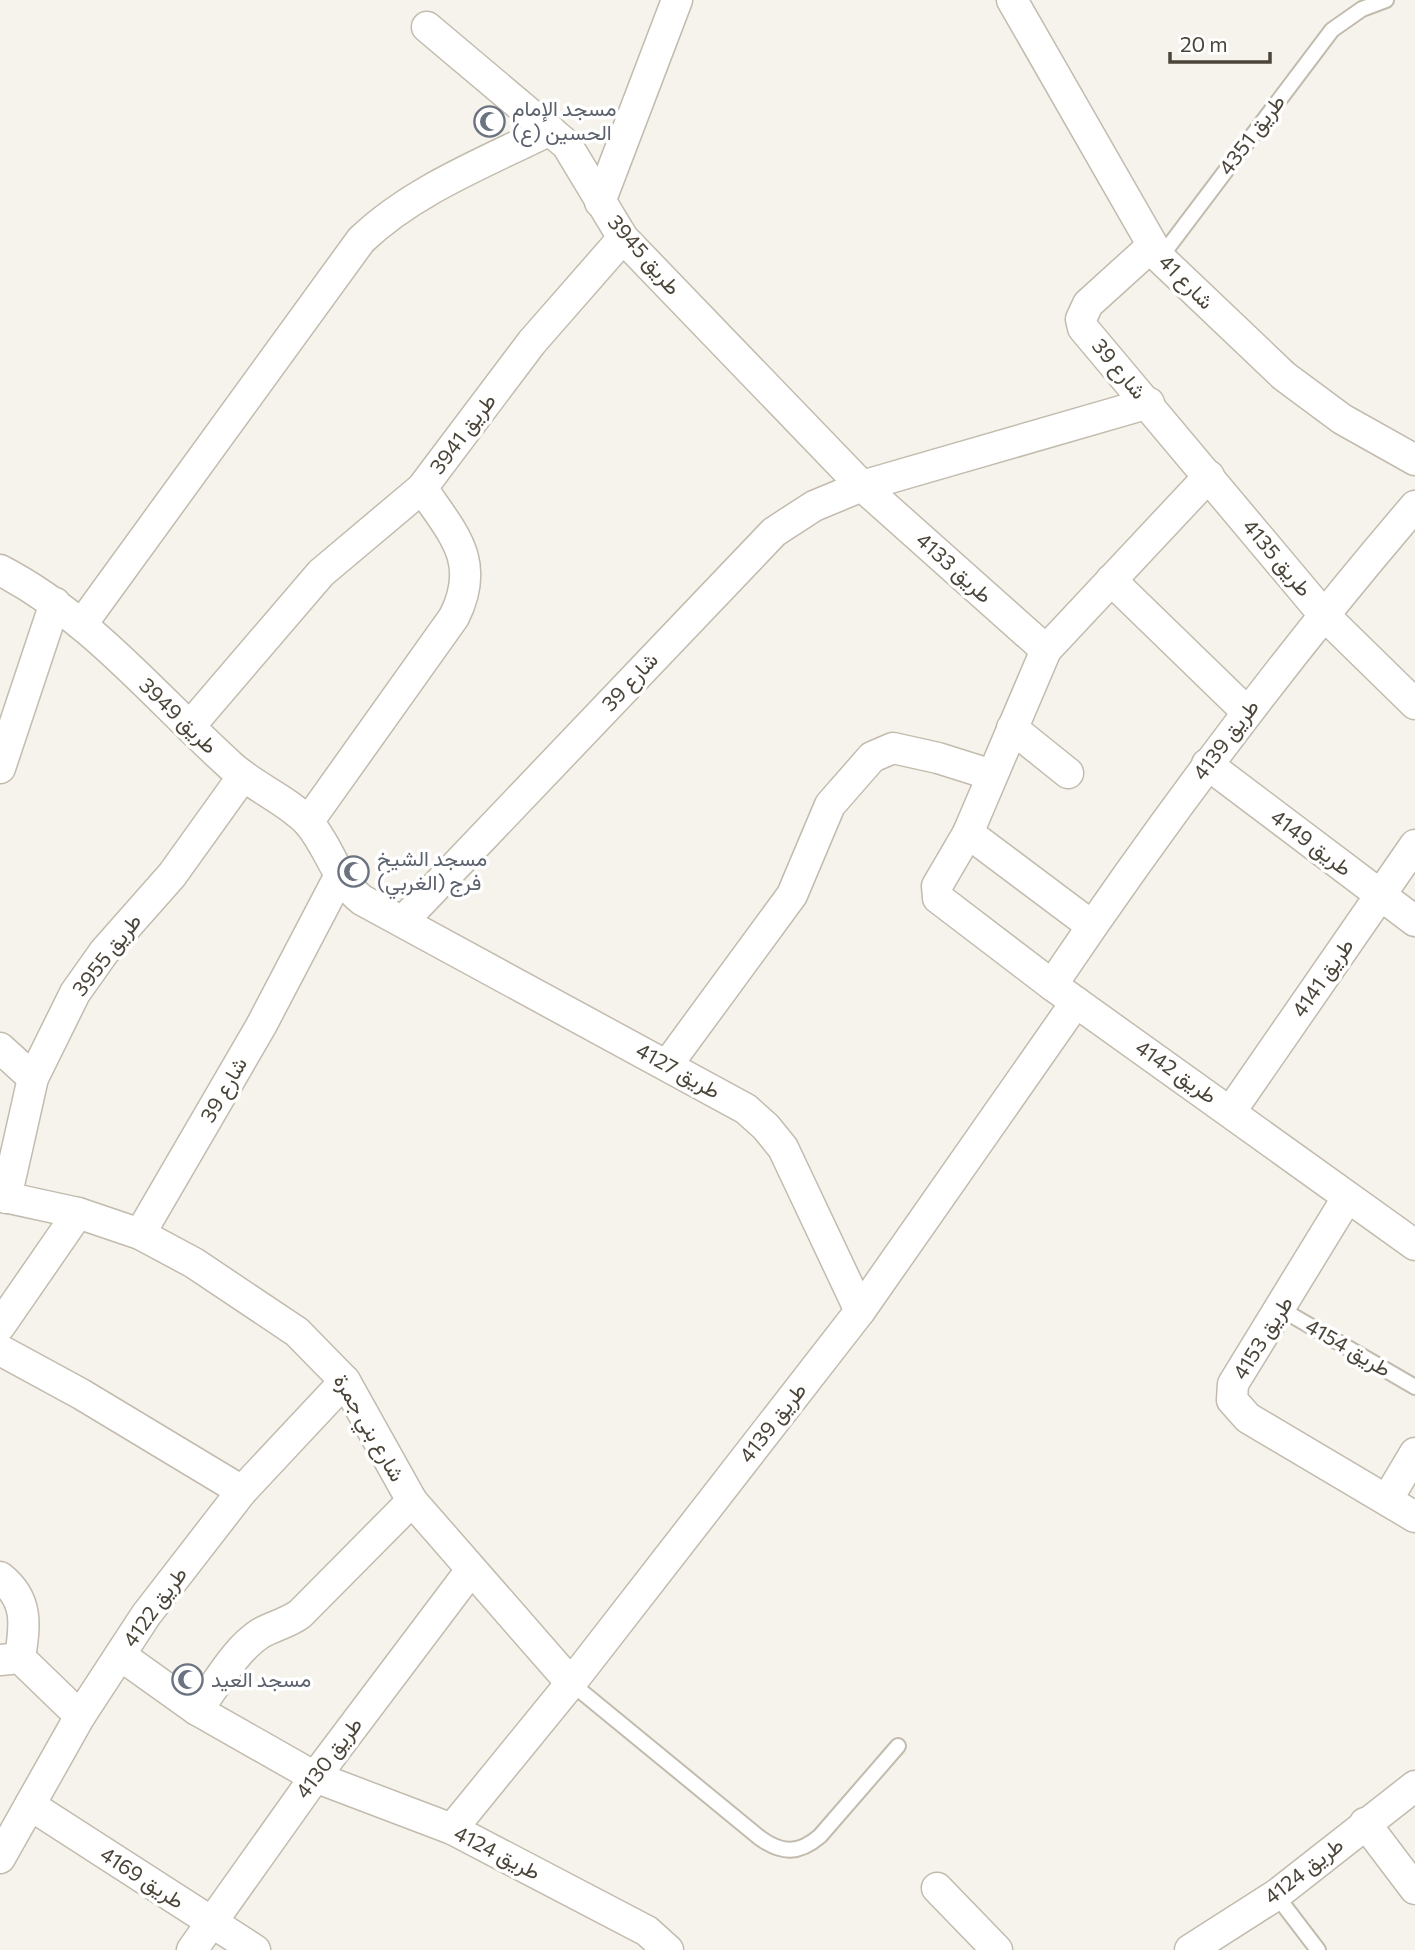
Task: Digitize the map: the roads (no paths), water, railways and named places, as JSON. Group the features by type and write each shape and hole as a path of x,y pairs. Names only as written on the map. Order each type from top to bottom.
{"street":[{"path":"600,202 677,0"},
{"name":"شارع 41","path":"1020,4 1156,252 1284,376 1342,419 1415,460"},
{"name":"طريق 3945","path":"426,27 550,130 581,165 623,238 862,486"},
{"path":"82,624 361,240 383,219 423,194 550,130"},
{"name":"طريق 3941","path":"308,822 454,617 464,595 467,572 462,549 422,488 531,342 623,238"},
{"name":"شارع 39","path":"403,921 774,532 814,506 862,486 1149,403 1083,328 1081,319 1088,304 1156,252"},
{"name":"طريق 4135","path":"1149,403 1324,614 1415,704"},
{"path":"1091,926 968,833 1046,650 1209,476"},
{"name":"طريق 4133","path":"862,486 1046,650"},
{"path":"190,726 321,573 422,488"},
{"name":"طريق 4139","path":"1052,985 1091,926 1247,712 1324,614 1415,506"},
{"name":"طريق 3949","path":"2,575 55,603 82,624 243,776 308,822 339,877"},
{"path":"1111,580 1247,712"},
{"path":"0,768 55,603"},
{"path":"1012,728 1068,773"},
{"path":"668,1064 792,895 830,805 872,757 893,748 939,758 992,775"},
{"name":"طريق 4149","path":"1208,764 1415,921"},
{"name":"طريق 3955","path":"3,1197 33,1078 75,993 104,952 172,875 243,776"},
{"name":"طريق 4142","path":"968,833 937,886 938,898 1052,985 1415,1245"},
{"name":"طريق 4141","path":"1231,1111 1415,845"},
{"path":"339,877 362,900 403,921"},
{"name":"شارع 39","path":"140,1234 261,1026 339,877"},
{"name":"طريق 4127","path":"403,921 746,1109 766,1127 796,1171 860,1311"},
{"name":"طريق 4139","path":"452,1829 571,1683 860,1311 1076,1002"},
{"path":"0,1048 33,1078"},
{"name":"شارع بني جمرة","path":"3,1197 78,1213 140,1234 194,1263 281,1320 315,1348 345,1381 412,1502 571,1683"},
{"name":"طريق 4153","path":"1347,1198 1233,1384 1232,1400 1235,1408 1248,1418 1415,1517"},
{"path":"0,1326 78,1213"},
{"path":"0,1350 81,1394 242,1491"},
{"name":"طريق 4122","path":"0,1858 80,1716 146,1615 242,1491 345,1381"},
{"path":"1387,1500 1415,1453"},
{"path":"197,1710 246,1646 262,1632 288,1623 300,1614 412,1502"},
{"name":"طريق 4130","path":"192,1950 210,1921 315,1777 471,1570"},
{"path":"0,1577 21,1600 25,1625 10,1659 80,1716"},
{"name":"طريق 4124","path":"120,1655 197,1710 315,1777 452,1829 647,1931 668,1950"},
{"name":"طريق 4124","path":"1190,1950 1276,1895 1415,1786"},
{"name":"طريق 4169","path":"30,1805 255,1950"},
{"path":"1365,1823 1415,1889"},
{"path":"937,1888 997,1950"}],"lane":[{"name":"طريق 4351","path":"1156,252 1332,30 1362,9 1386,0"},
{"name":"طريق 4154","path":"1281,1309 1415,1387"},
{"path":"571,1683 760,1838 774,1848 790,1852 807,1847 820,1836 898,1746"},
{"path":"1276,1895 1318,1950"}],"place":[{"name":"مسجد الإمام الحسين (ع)","path":"489,121"},
{"name":"مسجد الشيخ فرج (الغربي)","path":"354,871"},
{"name":"مسجد العيد","path":"188,1680"}]}
